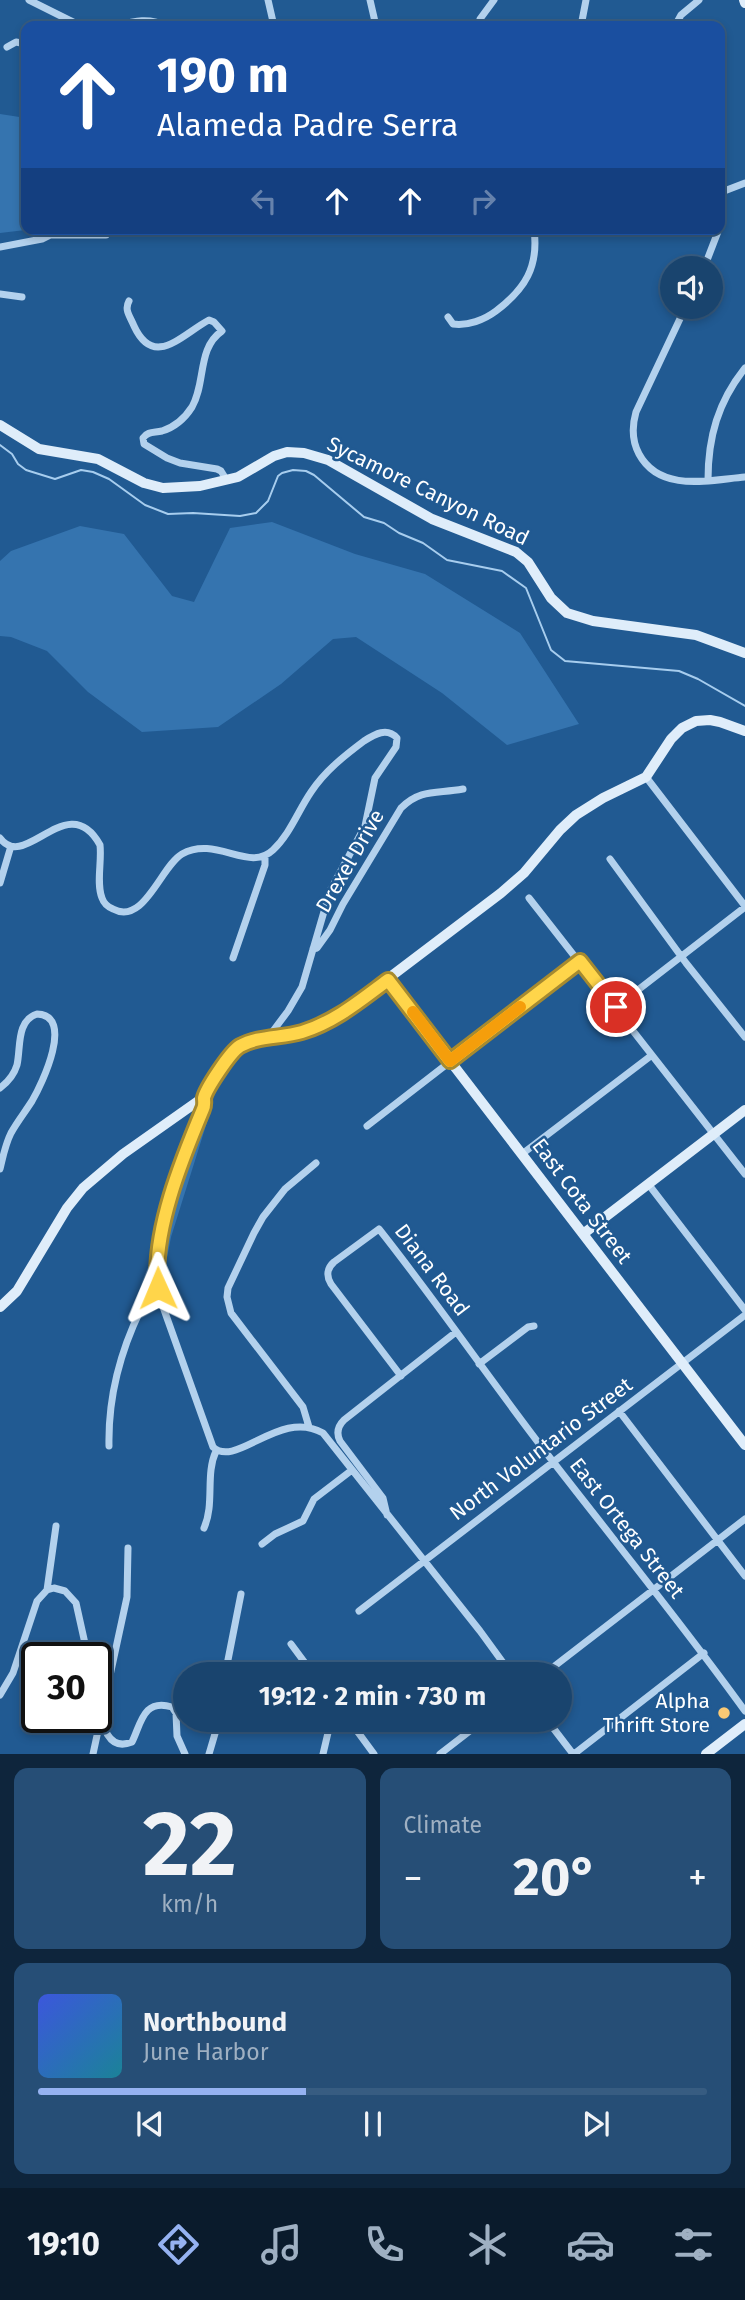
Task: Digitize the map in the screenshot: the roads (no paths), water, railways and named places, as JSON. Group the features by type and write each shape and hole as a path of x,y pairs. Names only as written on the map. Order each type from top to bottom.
{"street":[{"path":"29,0 71,21"},
{"path":"268,0 273,21"},
{"path":"370,0 375,21"},
{"path":"480,21 494,0"},
{"path":"582,21 586,0"},
{"path":"678,21 699,0"},
{"path":"7,47 16,42 21,43"},
{"path":"725,191 745,183"},
{"path":"0,247 50,235 106,235"},
{"path":"448,317 453,324 461,325 480,320 515,297 532,267 536,245 535,235"},
{"path":"708,256 716,235"},
{"path":"0,294 22,297"},
{"path":"129,301 127,312 140,339 148,345 168,345 209,320 222,331 210,341 200,388 187,414 166,430 147,433 143,438 144,444 167,458 193,467 217,469 222,471 226,479"},
{"path":"680,319 636,412 633,434 641,458 656,472 679,481 745,477"},
{"path":"708,480 709,451 716,418 726,395 745,368"},
{"name":"Sycamore Canyon Road","path":"0,425 40,449 98,459 157,487 181,488 243,475 280,454 296,452 315,456 328,460 432,519 516,552 532,568 556,604 567,612 593,621 696,635 745,653"},
{"path":"0,1307 15,1293 64,1213 83,1188 123,1154 204,1096 224,1062 236,1048 313,1029 331,1020 388,980 524,873 576,815 646,776 675,734 690,723 715,721 745,731"},
{"path":"0,838 11,846 27,844 64,824 82,826 91,832 100,845 103,899 107,906 121,912 139,907 171,863 193,849 217,849 250,858 265,856 277,846 333,765 375,735 389,732 395,736 396,747 375,778 365,826 330,891 299,993 273,1031 271,1039"},
{"path":"616,1007 745,906 646,776"},
{"name":"Drexel Drive","path":"313,949 317,948 330,930 401,808 426,793 463,789"},
{"path":"0,883 11,846"},
{"path":"233,958 265,866 265,856"},
{"path":"610,859 681,957 745,1037"},
{"path":"529,898 745,1174"},
{"path":"367,1126 580,961"},
{"name":"East Cota Street","path":"388,980 745,1445"},
{"path":"0,1088 9,1080 15,1069 27,1019 37,1014 48,1017 54,1024 55,1034 48,1065 32,1102 10,1136 0,1169"},
{"path":"522,1154 652,1055"},
{"path":"204,1096 204,1106 189,1140 160,1238 157,1262 162,1304 209,1440 216,1451 212,1467 210,1510 204,1528"},
{"path":"583,1234 745,1110"},
{"path":"309,1427 303,1407 231,1313 227,1297 230,1283 263,1217 285,1189 316,1163"},
{"path":"649,1185 745,1310"},
{"name":"Diana Road","path":"401,1376 331,1284 329,1268 334,1262 379,1228 435,1300 456,1332"},
{"path":"109,1446 109,1416 121,1359 141,1308 152,1286 158,1282"},
{"name":"North Voluntario Street","path":"359,1611 745,1315"},
{"path":"479,1364 528,1326 534,1326"},
{"path":"387,1515 383,1498 342,1444 338,1434 339,1427 344,1420 456,1332"},
{"name":"East Ortega Street","path":"456,1332 653,1591 704,1653 745,1711"},
{"path":"619,1411 745,1576"},
{"path":"216,1451 230,1453 282,1429 309,1427 323,1433 502,1662"},
{"path":"262,1544 275,1534 303,1521 314,1499 352,1470"},
{"path":"560,1662 745,1519"},
{"path":"47,1590 56,1526"},
{"path":"112,1664 127,1597 128,1548"},
{"path":"0,1695 13,1673 37,1601 47,1590 54,1588 65,1591 76,1603 85,1642"},
{"path":"228,1662 241,1594"},
{"path":"290,1644 304,1662"},
{"path":"557,1732 574,1754 704,1653"},
{"path":"106,1733 113,1743 125,1745 134,1739 138,1723 145,1713 160,1705 172,1707 176,1713 177,1736 185,1754"},
{"path":"706,1754 745,1724"},
{"path":"209,1754 215,1732"},
{"path":"323,1754 328,1732"},
{"path":"358,1732 374,1754"},
{"path":"440,1754 468,1732"},
{"path":"93,1754 97,1733"}],"waterway":[{"path":"0,445 26,470 55,479 81,470 93,472 109,479 145,505 168,514 240,516 256,513 268,501 278,476 293,470 306,471 364,517 384,523 423,543 447,560 502,571 526,588 551,650 565,661 679,671 745,706"}],"place":[{"name":"Alpha Thrift Store","path":"724,1713"}]}
